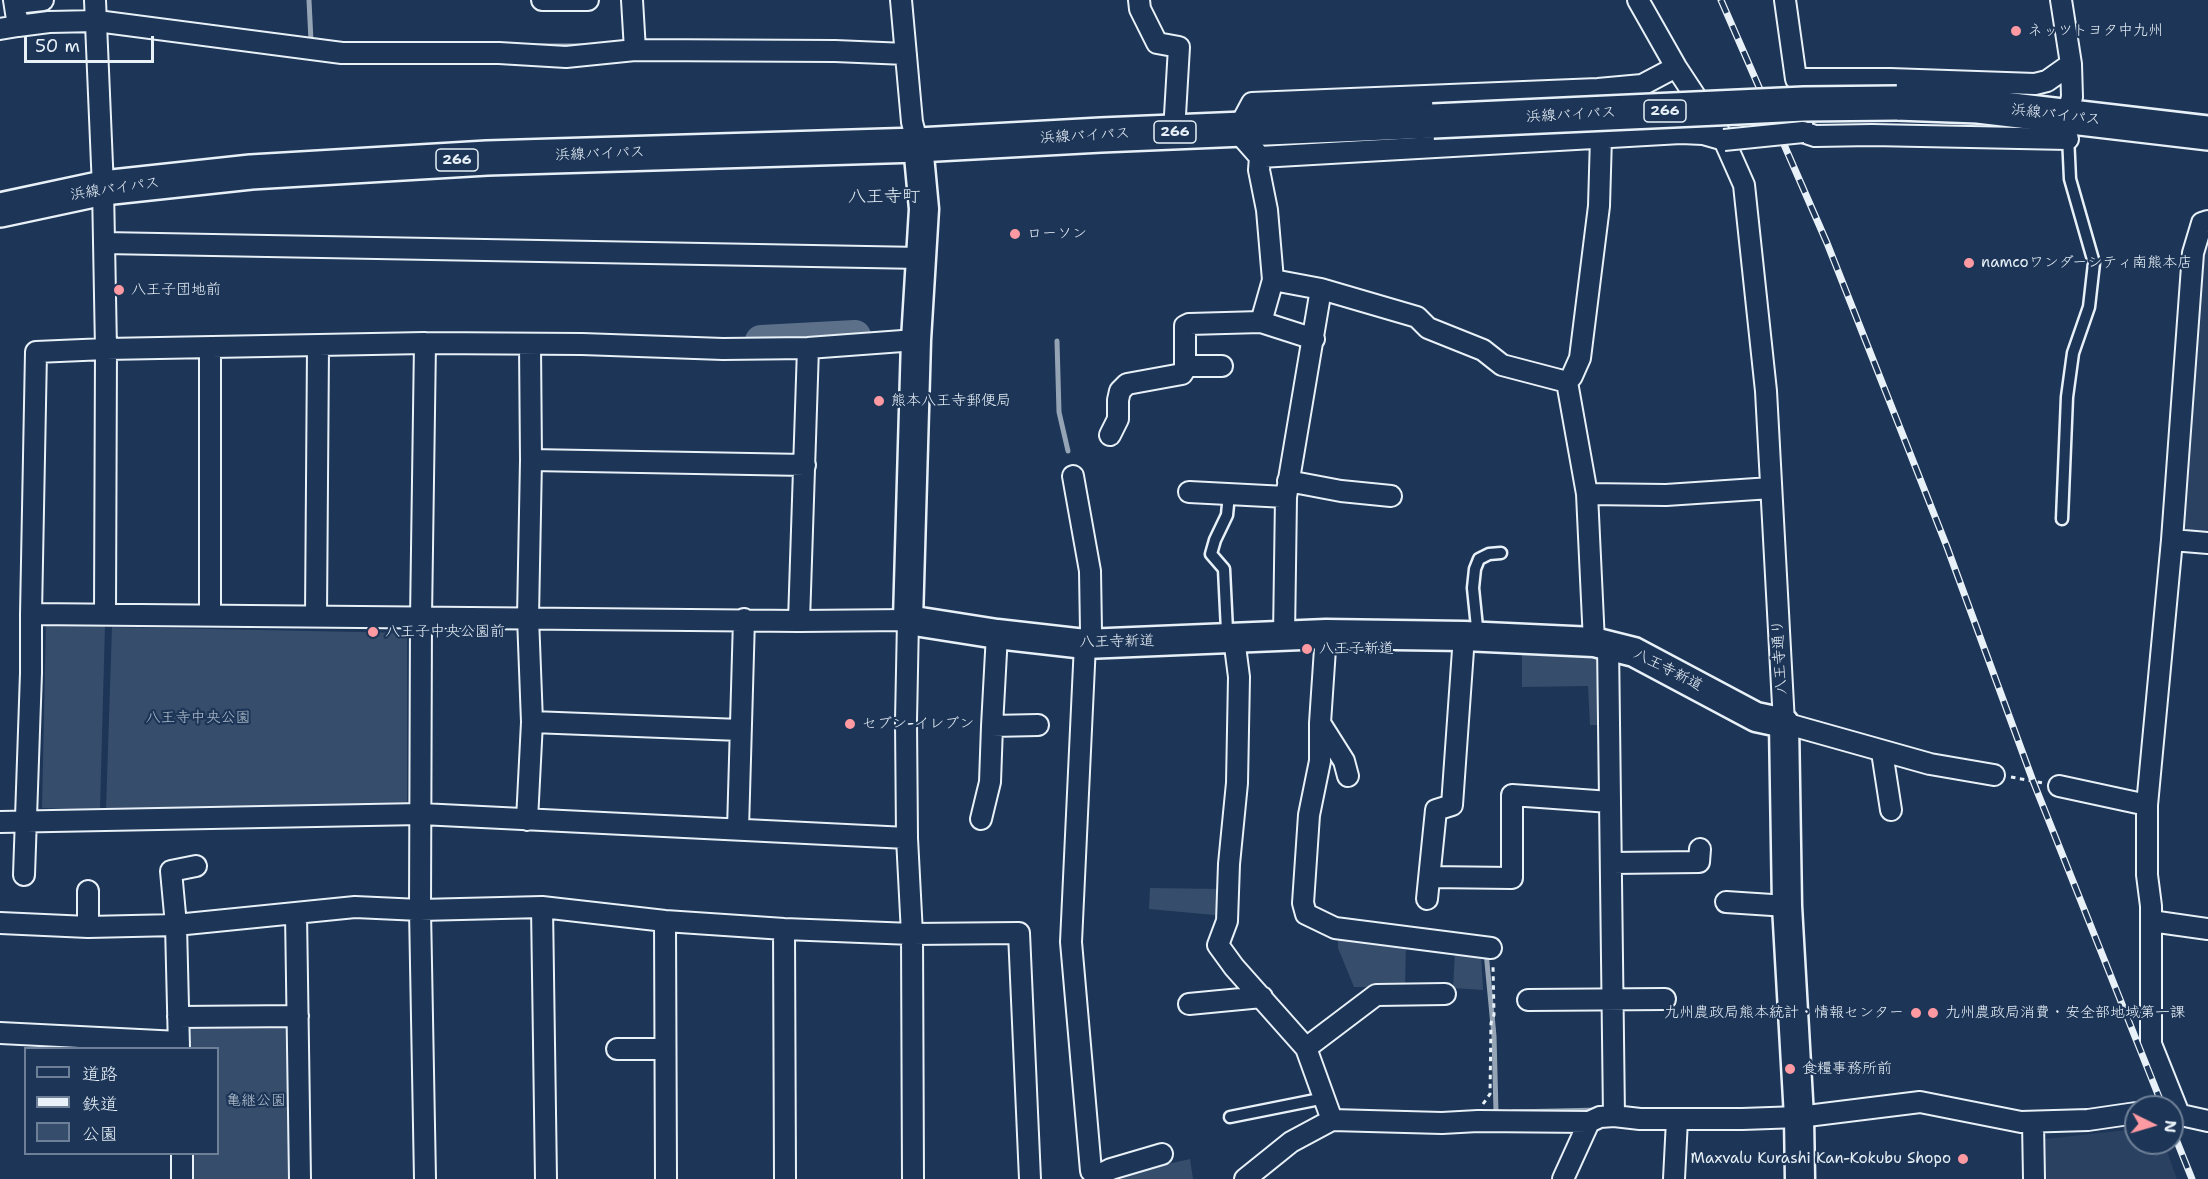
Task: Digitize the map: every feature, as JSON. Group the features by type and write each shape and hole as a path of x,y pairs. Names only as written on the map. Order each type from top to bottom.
{"highway":[{"name":"浜線バイパス","path":"0,210 103,188 251,172 488,158 918,145 1804,104 1897,103 1978,106 2067,128 2208,133"}],"street":[{"path":"43,0 15,1 9,28 49,22 97,21 342,53 499,53 566,57 635,50 835,51 906,54"},
{"path":"95,0 103,188 106,349 105,613"},
{"path":"543,0 588,0"},
{"path":"632,0 635,50"},
{"path":"901,0 912,122 918,145 924,209 916,340 906,721 907,838 912,934 913,1179"},
{"path":"1139,0 1140,9 1158,44 1179,47 1174,132"},
{"name":"八王寺通り","path":"1638,0 1676,67 1724,140 1744,185 1766,392 1784,723 1787,906 1799,1117 1800,1179"},
{"path":"1785,0 1803,132"},
{"path":"1260,157 1681,133 1703,134 1724,140 1803,132 1815,136 2067,128 2072,97 2071,64 2061,0"},
{"path":"1796,80 1890,79 2035,84 2047,81 2071,64"},
{"path":"1261,322 1273,279 1267,210 1259,170 1260,157 1237,130 1252,103 1598,89 1642,85 1676,67"},
{"path":"1601,137 1599,206 1580,358 1567,382 1587,494 1601,643 1612,863 1614,1116"},
{"path":"2168,1095 2151,1044 2151,921 2147,805 2172,540 2193,253 2202,223 2208,221"},
{"path":"104,243 921,258"},
{"path":"1273,279 1321,289 1417,317 1428,328 1483,350 1502,365 1567,382"},
{"path":"1284,636 1287,489 1321,289"},
{"path":"1110,435 1118,419 1120,390 1127,384 1182,374 1185,367 1186,325 1261,322 1314,339"},
{"path":"24,875 31,673 36,352 425,344 582,344 723,349 808,348 916,340"},
{"path":"425,344 420,910 425,1179"},
{"path":"527,820 532,722 528,617 531,460 530,345"},
{"path":"316,616 318,347"},
{"path":"210,348 210,615"},
{"path":"799,621 806,465 808,348"},
{"path":"1185,367 1222,366"},
{"path":"531,460 806,465"},
{"path":"1072,476 1090,571 1091,631 1085,644 1071,942 1090,1171 1097,1178 1111,1169 1162,1154"},
{"path":"1587,494 1666,495 1771,488"},
{"path":"1189,492 1229,494 1287,489 1390,496"},
{"path":"2172,540 2208,543"},
{"path":"31,614 908,620"},
{"path":"738,829 744,619"},
{"name":"八王寺新道","path":"908,620 997,634 1085,644 1326,634 1601,643 1634,652 1756,717 1784,723"},
{"path":"981,819 990,782 997,634"},
{"path":"1326,634 1320,761 1307,837 1303,903 1306,914 1335,928 1491,948"},
{"path":"1427,899 1436,810 1452,805 1471,637"},
{"path":"1234,638 1239,677 1237,783 1229,864 1227,921 1218,945 1234,967 1306,1048 1332,1120"},
{"path":"532,722 740,730"},
{"path":"1320,723 1344,761 1348,776"},
{"path":"1784,723 1930,764 1994,774"},
{"path":"992,726 1038,725"},
{"path":"1882,752 1892,810"},
{"path":"2059,786 2147,805"},
{"path":"1430,877 1512,878 1512,795 1610,802"},
{"path":"0,822 421,814 907,838"},
{"path":"1612,863 1699,862 1700,849"},
{"path":"0,1032 64,1042 179,1045 176,925 171,871 196,866"},
{"path":"88,891 88,927"},
{"path":"1726,902 1787,906"},
{"path":"0,923 88,927 176,925 355,907 420,910 542,908 664,921 783,929 912,934 1019,933 1030,1179"},
{"path":"542,908 546,1179"},
{"path":"296,913 300,1179"},
{"path":"664,921 666,1179"},
{"path":"2151,921 2208,929"},
{"path":"783,929 785,1179"},
{"path":"1306,1048 1376,995 1445,994"},
{"path":"1189,1004 1262,997"},
{"path":"1528,1000 1665,999"},
{"path":"178,1017 298,1016"},
{"path":"617,1049 665,1049"},
{"path":"1245,1179 1291,1142 1332,1120 1442,1124 1478,1121 1589,1122 1600,1117 1614,1116 1677,1120 1799,1117 1920,1102 1991,1117 2033,1122 2088,1120 2124,1115"},
{"path":"2184,1116 2208,1121"},
{"path":"1674,1179 1677,1120"},
{"path":"1563,1179 1589,1122"},
{"path":"2033,1122 2034,1179"},
{"path":"182,1155 182,1179"}],"lane":[{"path":"2062,519 2067,397 2073,354 2090,307 2094,263 2070,179 2067,128"},
{"path":"1229,494 1227,515 1211,554 1224,570 1227,631 1234,638"},
{"path":"1471,637 1475,568 1479,559 1489,554 1501,553"},
{"path":"1230,1117 1324,1098"}],"path":[{"path":"1994,774 2059,786"},
{"path":"1478,1121 1477,1109 1490,1094 1491,1023 1494,1015 1491,948"}],"shaded area":[{"path":"2205,236 2208,236 2208,545 2181,542"},
{"path":"2124,1130 2124,1155 2168,1155 2177,1179 2046,1179 2045,1139"}],"green space":[{"path":"46,623 105,625 100,810 42,808"},
{"name":"八王寺中央公園","path":"112,627 407,633 407,803 106,810"},
{"path":"1522,649 1603,654 1604,725 1590,725 1588,686 1522,687"},
{"path":"1150,888 1224,889 1225,916 1149,909"},
{"path":"1338,937 1406,943 1405,987 1354,987 1338,948"},
{"path":"1455,951 1481,953 1483,990 1453,988"},
{"name":"亀継公園","path":"184,1022 293,1023 295,1179 188,1179 187,1155 219,1155 219,1047 184,1047"},
{"path":"1190,1159 1193,1179 1109,1179 1110,1177"}],"waterway":[{"path":"309,0 311,41"},
{"path":"534,46 585,46"},
{"path":"761,341 855,336"},
{"path":"1057,341 1059,412 1068,451"},
{"path":"1486,952 1494,1036 1496,1112"},
{"path":"1513,1112 1599,1110"}],"railway":[{"path":"1721,0 1827,243 1947,547 2033,781 2158,1095"},
{"path":"2182,1155 2192,1179"}],"place":[{"name":"ネッツトヨタ中九州","path":"2016,31"},
{"name":"ローソン","path":"1015,234"},
{"name":"namcoワンダーシティ南熊本店","path":"1969,263"},
{"name":"八王子団地前","path":"119,290"},
{"name":"熊本八王寺郵便局","path":"879,401"},
{"name":"八王子中央公園前","path":"373,632"},
{"name":"八王子新道","path":"1307,649"},
{"name":"セブン-イレブン","path":"850,724"},
{"name":"九州農政局熊本統計・情報センター","path":"1916,1013"},
{"name":"九州農政局消費・安全部地域第一課","path":"1933,1013"},
{"name":"食糧事務所前","path":"1790,1069"},
{"name":"Maxvalu Kurashi Kan-Kokubu Shopo","path":"1963,1159"}],"district":[{"name":"八王寺町","path":"884,197"}]}
